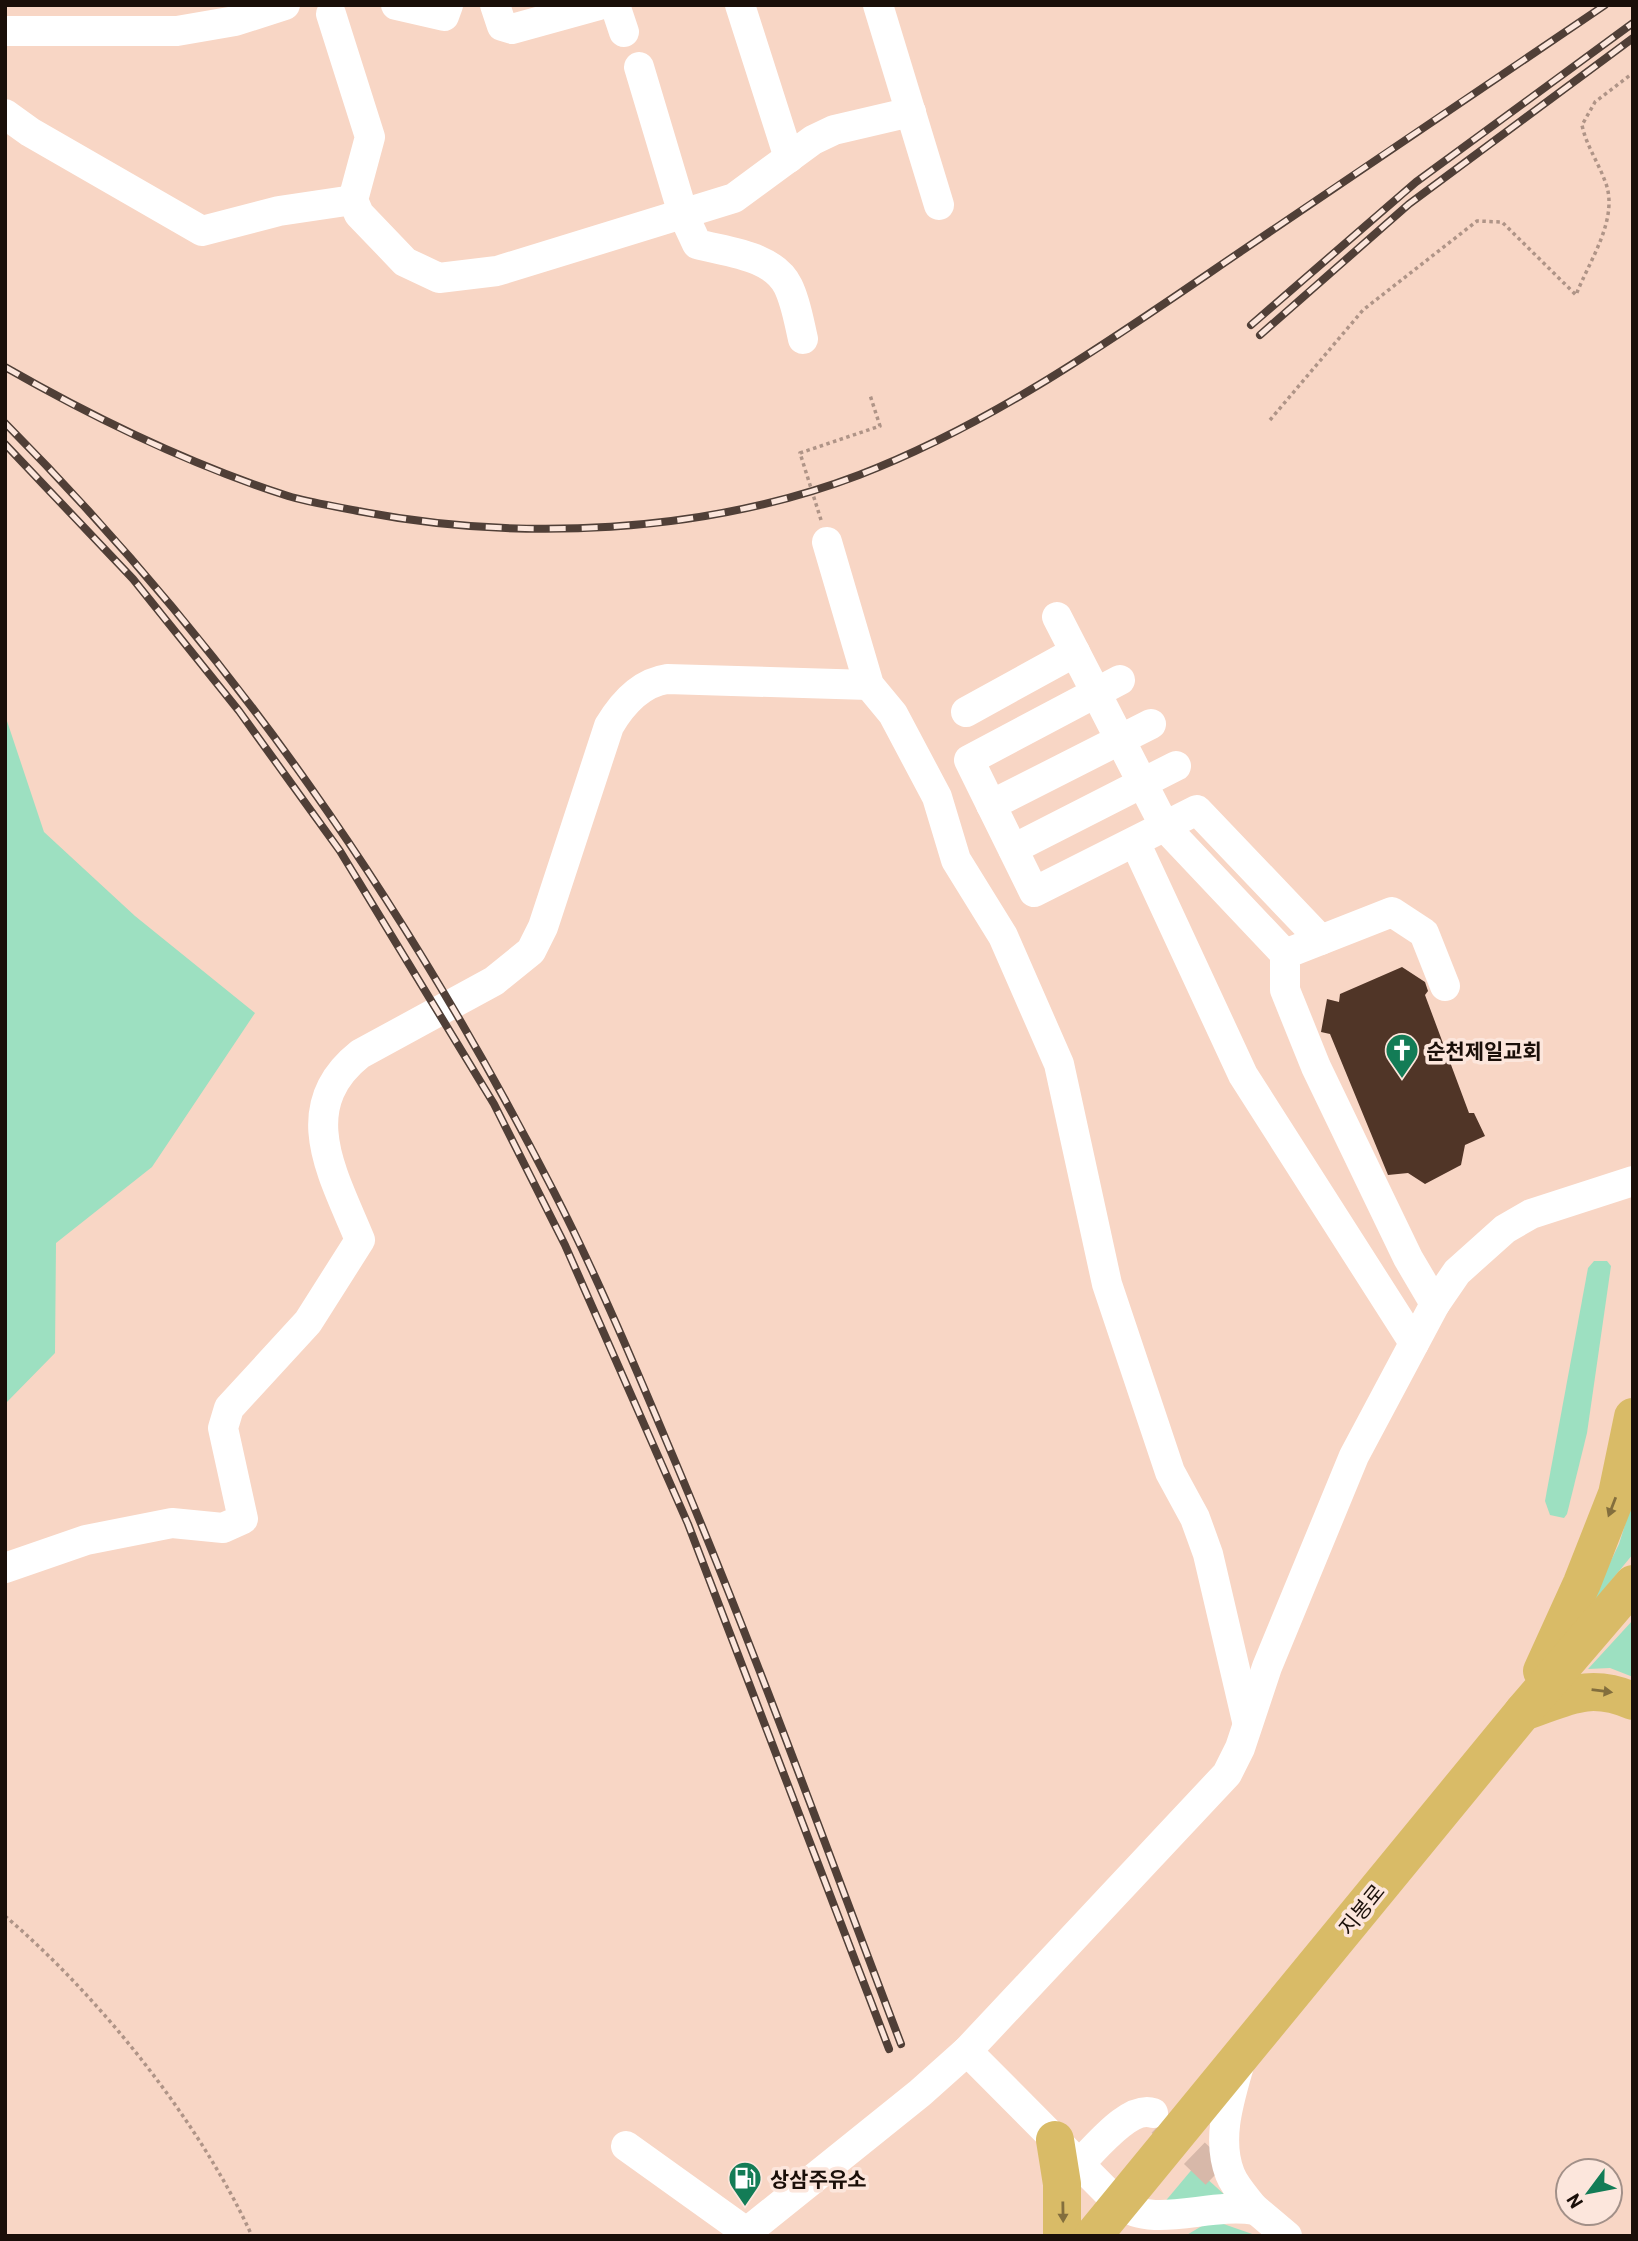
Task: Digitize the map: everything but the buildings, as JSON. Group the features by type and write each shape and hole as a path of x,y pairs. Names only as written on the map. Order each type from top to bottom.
{"main road":[{"path":"1523,1712 1582,1583 1617,1494 1633,1417"},
{"name":"지봉로","path":"1093,2236 1523,1712 1633,1584"},
{"path":"1523,1712 1589,1690 1611,1692 1633,1701"},
{"path":"1062,2236 1062,2185 1067,2152"}],"street":[{"path":"5,31 177,31 212,15 285,5"},
{"path":"396,5 444,16 448,5"},
{"path":"495,5 502,26 512,29 599,5"},
{"path":"740,5 789,158"},
{"path":"878,5 939,205"},
{"path":"331,14 370,137 354,200 359,214 405,262 439,278 497,271 734,198 813,140 834,130 911,112"},
{"path":"639,67 683,214 696,244 756,259 788,284 803,339"},
{"path":"5,114 30,132 202,231 279,211 354,200"},
{"path":"827,542 869,685 893,714 937,797 956,860 1003,936 1059,1064 1107,1283 1170,1472 1195,1518 1208,1554 1247,1721"},
{"path":"1057,617 1075,652 1108,687 1120,739 1165,827 1285,954 1285,989 1316,1067 1408,1258 1435,1304"},
{"path":"966,712 1075,652"},
{"path":"5,1568 98,1537 172,1522 223,1528 243,1519 223,1428 229,1408 308,1322 360,1240 325,1145 323,1107 328,1088 345,1066 386,1040 494,981 531,951 543,927 609,726 619,710 647,685 667,679 869,685"},
{"path":"1108,687 969,760 1034,892 1196,810 1321,940"},
{"path":"991,805 1151,724"},
{"path":"1013,849 1176,766"},
{"path":"1135,842 1243,1075 1414,1343"},
{"path":"1285,954 1392,912 1424,933 1445,986"},
{"path":"626,2146 744,2234 920,2093 967,2051 1212,1793 1233,1763 1247,1721 1354,1456 1435,1304 1457,1272 1505,1228 1557,1203 1633,1181"},
{"path":"967,2051 1131,2213 1146,2217 1233,2206 1255,2210"},
{"path":"1242,2054 1227,2109 1223,2149 1231,2176 1255,2210"},
{"path":"1067,2152 1130,2115 1146,2111 1153,2113"},
{"path":"1217,2175 1287,2236"}],"path":[{"path":"1270,420 1363,310 1477,221 1502,222 1576,295 1609,216 1606,183 1582,125 1595,103 1633,73"},
{"path":"827,542 800,453 880,426 870,395"},
{"path":"5,1916 72,1981 160,2086 219,2170 252,2236"}],"green space":[{"path":"5,715 44,832 135,916 255,1013 152,1167 56,1243 55,1353 5,1404"},
{"path":"1594,1261 1607,1261 1611,1266 1587,1433 1564,1518 1550,1515 1545,1501 1588,1268"},
{"path":"1633,1499 1633,1554 1587,1610 1619,1544"},
{"path":"1633,1620 1633,1677 1610,1668 1588,1669"},
{"path":"1194,2167 1226,2196 1163,2204"},
{"path":"1212,2220 1258,2236 1185,2236"}],"tunnel":[{"path":"1162,2122 1217,2175"}],"railway":[{"path":"5,367 108,422 214,470 288,496 358,511 419,521 546,529 611,527 738,510 800,495 859,475 910,454 1009,402 1151,313 1605,5"},
{"path":"1251,325 1416,182 1633,23"},
{"path":"1260,335 1409,204 1633,38"},
{"path":"5,423 88,510 240,691 375,883 438,983 497,1086 584,1253 666,1440 757,1665 901,2044"},
{"path":"5,444 133,579 239,711 340,851 494,1104 565,1245 688,1524 889,2049"}],"place":[{"name":"순천제일교회","path":"1402,1080"},
{"name":"상삼주유소","path":"745,2208"}]}
